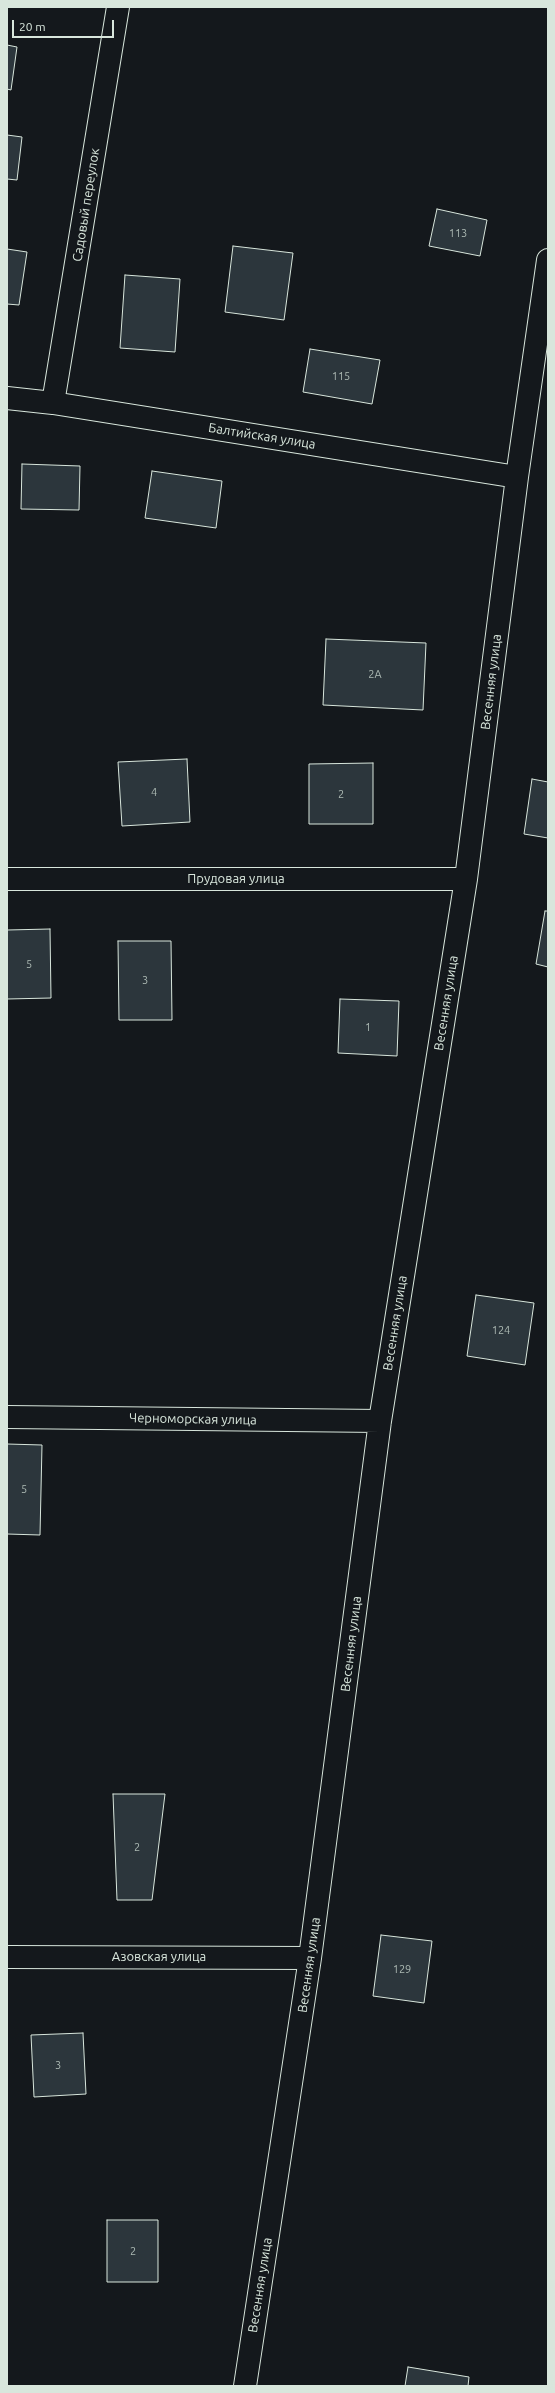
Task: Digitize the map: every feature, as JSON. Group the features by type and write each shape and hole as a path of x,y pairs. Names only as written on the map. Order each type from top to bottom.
{"street":[{"name":"Садовый переулок","path":"53,403 118,7"},
{"name":"Весенняя улица","path":"245,2386 310,1958 380,1421 466,879 517,477 548,260"},
{"name":"Балтийская улица","path":"7,398 53,403 517,477"},
{"name":"Прудовая улица","path":"7,879 466,879"},
{"name":"Черноморская улица","path":"7,1417 380,1421"},
{"name":"Азовская улица","path":"7,1957 310,1958"}],"building":[{"path":"7,45 17,47 11,90 7,89"},
{"path":"7,135 22,137 17,180 7,179"},
{"path":"437,209 487,220 480,256 429,246"},
{"path":"233,246 293,253 284,320 225,312"},
{"path":"7,249 27,252 19,305 7,304"},
{"path":"125,275 180,279 175,352 120,348"},
{"path":"310,349 380,360 372,404 303,392"},
{"path":"22,464 80,466 79,510 21,509"},
{"path":"152,471 222,481 216,528 145,518"},
{"path":"326,639 426,643 423,710 323,705"},
{"path":"187,759 190,822 122,826 118,762"},
{"path":"373,763 373,824 309,824 309,764"},
{"path":"532,779 548,782 548,838 524,834"},
{"path":"545,911 548,911 548,967 536,964"},
{"path":"50,929 51,998 7,999 7,930"},
{"path":"118,941 171,941 172,1020 119,1020"},
{"path":"340,999 399,1001 397,1056 338,1053"},
{"path":"476,1295 534,1303 525,1365 467,1356"},
{"path":"7,1444 42,1445 40,1535 7,1534"},
{"path":"113,1794 165,1794 152,1900 117,1900"},
{"path":"381,1935 432,1941 424,2003 373,1996"},
{"path":"83,2033 86,2094 34,2097 31,2035"},
{"path":"107,2220 158,2220 158,2282 107,2282"},
{"path":"408,2367 469,2377 468,2386 405,2386"}]}
